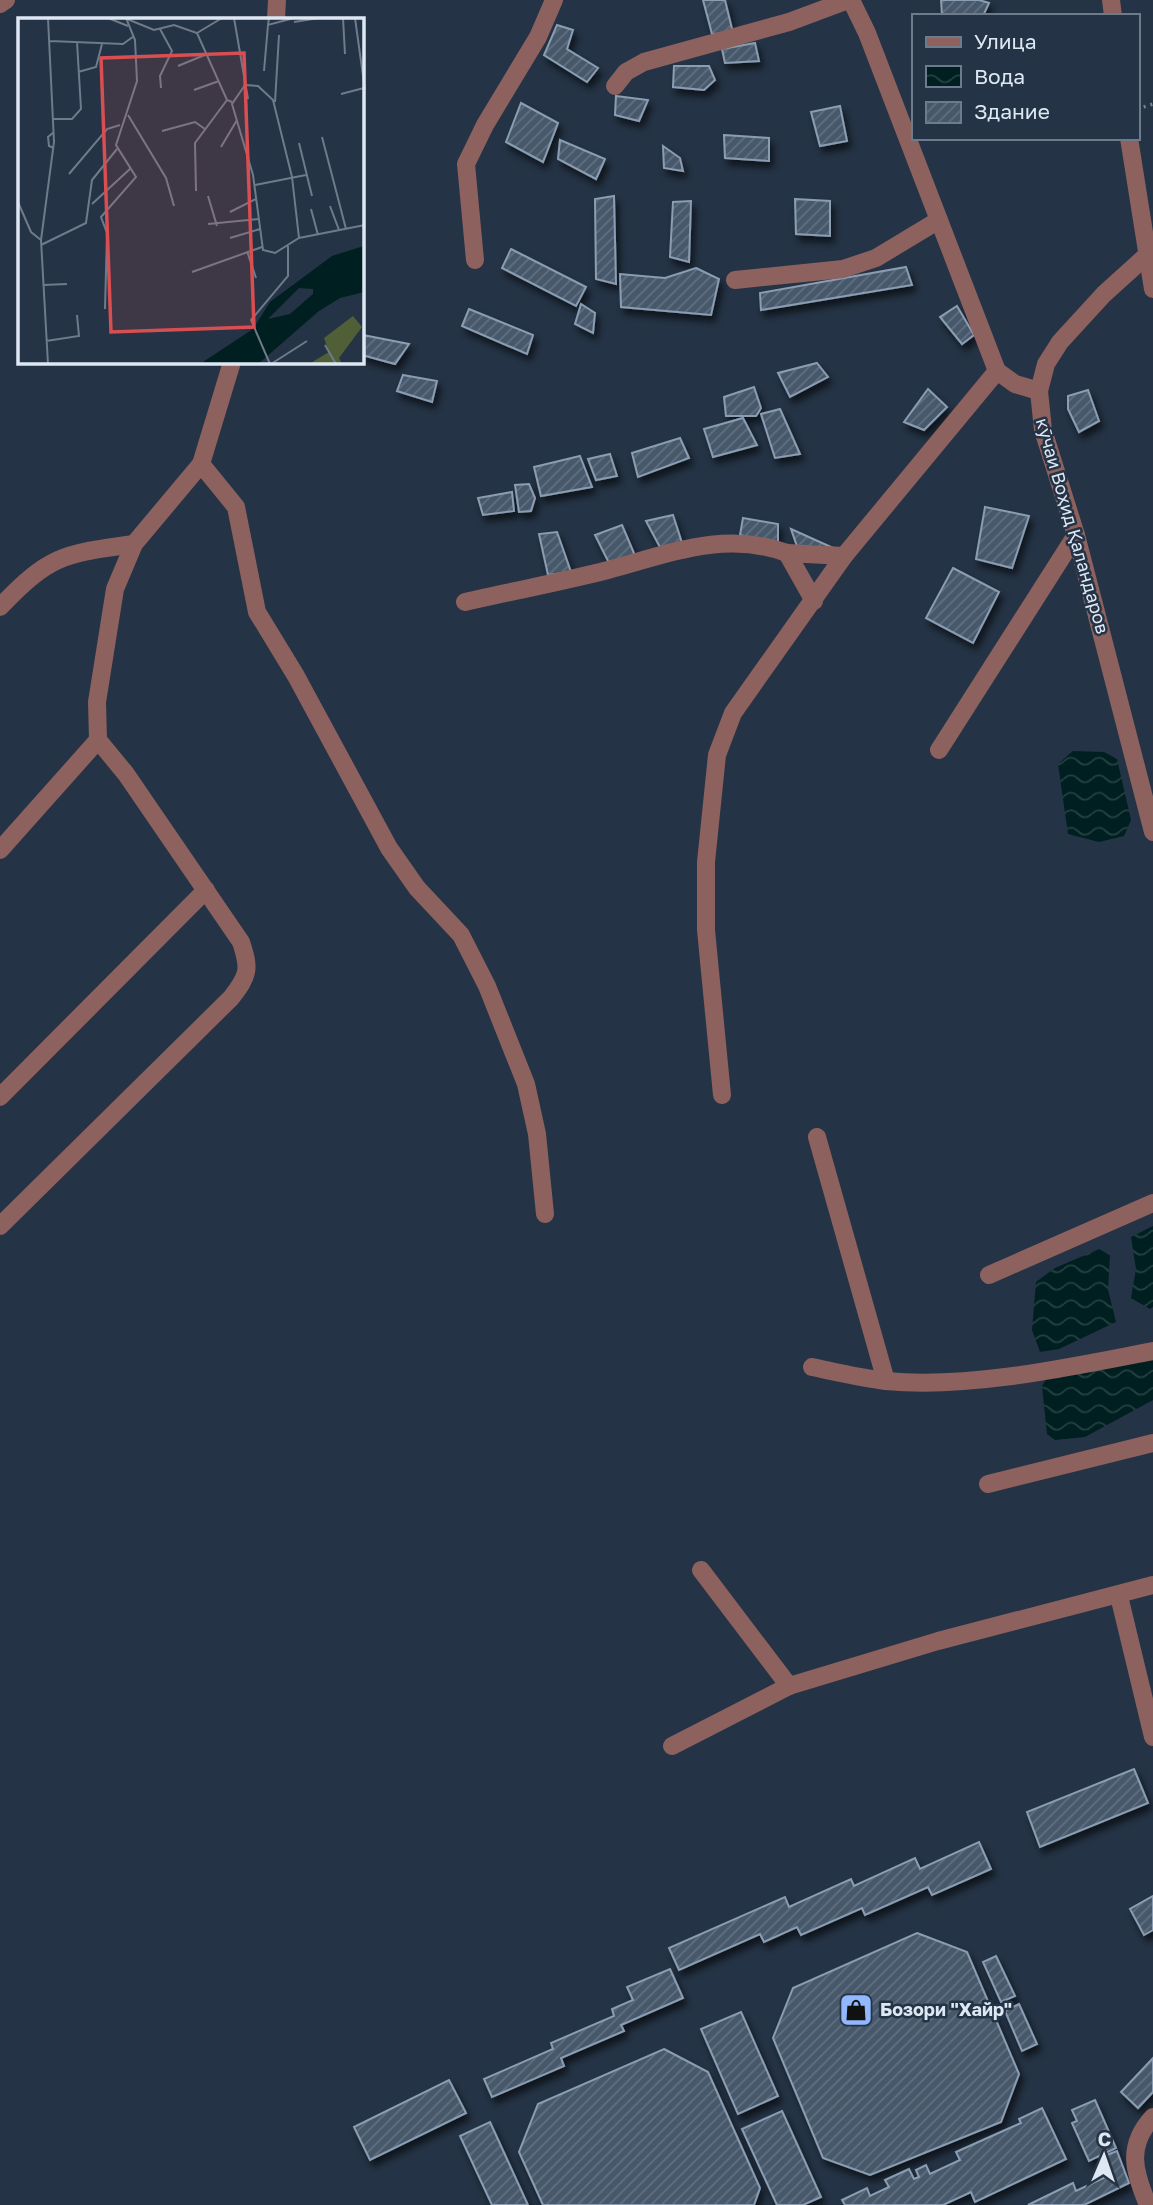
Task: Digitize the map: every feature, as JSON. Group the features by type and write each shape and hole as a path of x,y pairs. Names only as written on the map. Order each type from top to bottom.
{"street":[{"path":"0,4 6,0"},
{"path":"276,18 277,0"},
{"path":"475,260 466,164 485,125 538,37 554,0"},
{"path":"615,86 626,72 644,62 789,22 849,0 939,220 997,372 1015,384 1039,391"},
{"path":"1129,140 1150,256 1153,289"},
{"path":"735,280 843,269 876,258 939,220"},
{"name":"кӯчаи Воҳид Қаландаров","path":"1150,256 1104,295 1060,342 1046,364 1039,391 1043,430 1076,535 1153,832"},
{"path":"0,1226 243,983 249,965 241,942 98,740 97,702 115,589 134,544 201,464 231,364"},
{"path":"722,1095 706,930 706,862 717,755 733,713 757,675 845,556 997,372"},
{"path":"201,464 236,507 243,527 257,612 296,676 389,848 417,888 461,935 487,986 526,1084 537,1134 545,1214"},
{"path":"939,750 1076,535"},
{"path":"465,602 606,571 694,546 761,543 787,553 845,556"},
{"path":"0,607 29,577 50,561 77,552 134,544"},
{"path":"787,553 814,601"},
{"path":"0,850 98,740"},
{"path":"0,1097 206,890"},
{"path":"817,1137 886,1381"},
{"path":"989,1275 1153,1203"},
{"path":"812,1367 886,1381 935,1382 1002,1376 1153,1351"},
{"path":"988,1484 1153,1443"},
{"path":"701,1570 789,1686"},
{"path":"672,1746 789,1686 938,1641 1153,1585"},
{"path":"1119,1596 1153,1737"},
{"path":"1148,2205 1133,2162 1138,2137 1153,2117"}],"water":[{"path":"1073,751 1104,752 1117,759 1131,820 1124,836 1099,842 1068,834 1058,764"},
{"path":"1153,1226 1153,1307 1150,1309 1131,1298 1136,1269 1131,1237"},
{"path":"1099,1249 1110,1255 1108,1290 1116,1322 1059,1349 1040,1352 1032,1330 1036,1282 1055,1268"},
{"path":"1153,1357 1153,1400 1085,1437 1055,1440 1047,1434 1042,1386 1049,1374"}],"building":[{"path":"703,0 725,0 733,33 712,34"},
{"path":"941,0 979,0 989,3 984,14 942,14"},
{"path":"557,25 573,30 567,49 598,68 587,82 544,55"},
{"path":"755,43 759,61 725,63 722,49"},
{"path":"674,66 709,66 715,80 704,90 673,87"},
{"path":"616,96 648,100 639,121 615,115"},
{"path":"521,103 558,123 543,162 506,142"},
{"path":"840,106 847,141 820,146 811,112"},
{"path":"724,135 769,138 769,161 725,158"},
{"path":"560,140 605,159 596,179 558,159"},
{"path":"663,146 680,158 683,171 664,168"},
{"path":"614,196 616,284 596,279 595,199"},
{"path":"795,199 830,201 830,236 796,234"},
{"path":"691,201 689,262 670,257 673,202"},
{"path":"511,249 586,287 576,306 502,268"},
{"path":"906,267 912,285 761,310 760,293"},
{"path":"696,268 719,279 711,315 621,307 620,274 665,278"},
{"path":"581,304 595,313 593,333 575,324"},
{"path":"957,306 974,335 962,344 940,317"},
{"path":"469,309 533,335 527,354 462,326"},
{"path":"364,335 409,344 395,364 364,356"},
{"path":"817,363 828,377 790,397 778,373"},
{"path":"403,375 437,381 432,402 397,391"},
{"path":"754,387 761,408 756,416 726,416 724,397"},
{"path":"928,389 947,407 924,430 904,422"},
{"path":"1088,390 1099,421 1079,432 1068,409 1068,396"},
{"path":"780,409 800,454 775,458 761,414"},
{"path":"743,418 757,445 713,457 704,429"},
{"path":"680,438 689,458 638,477 632,453"},
{"path":"610,454 617,476 596,480 588,459"},
{"path":"580,456 592,487 541,496 534,467"},
{"path":"529,484 535,498 531,511 519,512 515,485"},
{"path":"512,492 514,511 483,515 478,498"},
{"path":"985,507 1029,516 1012,568 976,559"},
{"path":"673,515 682,543 662,551 646,521"},
{"path":"743,518 778,524 778,544 740,535"},
{"path":"622,525 636,558 609,563 595,535"},
{"path":"791,529 842,552 798,549"},
{"path":"557,532 571,572 548,575 539,534"},
{"path":"953,568 999,592 973,643 926,618"},
{"path":"1134,1769 1148,1803 1040,1847 1027,1812"},
{"path":"979,1842 991,1869 932,1895 928,1887 865,1915 862,1908 801,1935 797,1927 764,1942 760,1934 679,1970 669,1948 785,1897 789,1907 851,1879 854,1886 915,1858 920,1869"},
{"path":"1153,1896 1153,1930 1144,1935 1130,1909"},
{"path":"917,1933 967,1952 1019,2074 1001,2122 870,2175 823,2158 773,2038 793,1988"},
{"path":"996,1956 1015,1996 1001,2002 983,1962"},
{"path":"670,1969 683,1998 621,2025 624,2031 561,2058 564,2066 492,2097 484,2079 553,2049 551,2043 614,2016 612,2009 633,2000 627,1987"},
{"path":"1019,2004 1037,2044 1022,2051 1005,2011"},
{"path":"741,2012 778,2096 738,2114 701,2029"},
{"path":"664,2049 708,2072 760,2188 754,2205 543,2205 519,2152 538,2104"},
{"path":"1153,2058 1153,2092 1138,2108 1121,2092"},
{"path":"449,2080 466,2113 370,2160 354,2127"},
{"path":"1095,2100 1116,2148 1089,2161 1072,2123 1077,2121 1072,2110"},
{"path":"1042,2108 1066,2159 975,2202 971,2192 943,2205 845,2205 842,2200 867,2188 870,2196 889,2187 885,2180 909,2169 914,2179 919,2177 916,2170 926,2165 930,2174 960,2160 956,2152 1021,2123 1019,2119"},
{"path":"782,2111 821,2197 803,2205 777,2205 742,2129"},
{"path":"490,2122 528,2205 492,2205 460,2136"},
{"path":"1117,2151 1129,2183 1084,2205 1028,2205 1073,2183 1076,2191 1108,2176 1101,2157"}],"place":[{"name":"Бозори \"Хайр\"","path":"856,2010"}]}
